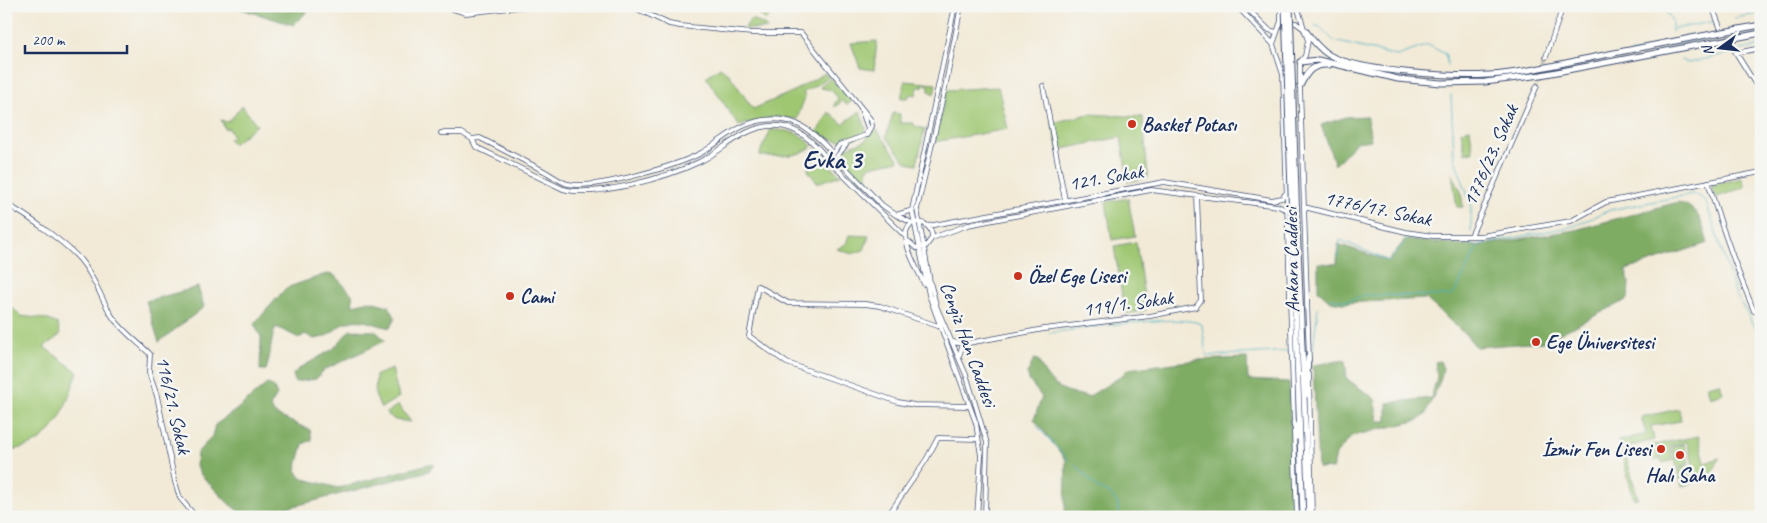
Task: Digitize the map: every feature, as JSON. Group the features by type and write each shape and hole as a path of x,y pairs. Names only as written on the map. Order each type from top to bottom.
{"highway":[{"name":"Ankara Caddesi","path":"1285,6 1294,224 1310,517"},
{"name":"Ankara Caddesi","path":"1290,6 1300,452"},
{"path":"1306,30 1318,47 1329,55 1350,62 1390,70 1446,75 1489,75 1538,68 1761,25"},
{"path":"1300,62 1318,60 1398,79 1441,83 1485,82 1541,75 1761,33"},
{"path":"1300,86 1307,72 1314,67 1339,66"},
{"path":"1304,423 1308,358"},
{"path":"1294,423 1300,452 1303,517"},
{"path":"6,504 11,517"}],"street":[{"path":"443,6 466,14 528,6"},
{"path":"631,6 669,24 680,26 739,33 801,33 852,95 861,110 868,128 866,135 839,146 836,157"},
{"name":"Cengiz Han Caddesi","path":"955,6 915,209 929,295 976,423 981,456 977,517"},
{"name":"Cengiz Han Caddesi","path":"915,209 945,88 961,6"},
{"name":"Ankara Caddesi","path":"1237,6 1273,44 1284,75 1297,517"},
{"path":"1245,6 1270,30 1277,31"},
{"path":"1273,44 1281,21 1280,6"},
{"name":"Ankara Caddesi","path":"1297,6 1306,30 1308,48 1300,62 1300,86 1308,358 1310,517"},
{"path":"1546,58 1563,6"},
{"path":"1712,6 1720,26"},
{"path":"1277,31 1281,25 1288,22 1296,23 1306,30"},
{"path":"1731,45 1761,93"},
{"path":"1736,53 1761,48"},
{"path":"1280,60 1285,64 1300,62"},
{"path":"1043,86 1064,200"},
{"name":"1776/23. Sokak","path":"1471,236 1538,86"},
{"path":"830,162 843,147 867,136 872,126 871,120 861,110"},
{"path":"472,139 480,138 568,184 611,180 672,166 700,154 746,125 774,120 799,123 811,131 896,215 928,226 932,238"},
{"path":"797,130 799,123"},
{"path":"441,133 462,133 472,139 476,147 536,176 576,192 631,184 684,169 748,132 774,128 797,130 806,136 913,246 921,248"},
{"path":"830,162 829,156 836,157"},
{"path":"536,176 540,169"},
{"name":"1776/17. Sokak","path":"1304,207 1406,232 1433,236 1495,235 1571,221 1606,202 1761,172"},
{"path":"629,176 631,184"},
{"path":"611,180 612,187"},
{"name":"121. Sokak","path":"928,226 1164,182 1272,200 1282,198 1287,192"},
{"path":"1708,182 1728,247 1754,311 1761,308"},
{"name":"121. Sokak","path":"921,248 932,238 968,225 1151,190 1278,206 1287,210"},
{"name":"119/1. Sokak","path":"952,342 963,344 1044,329 1150,316 1196,308 1201,300 1196,196"},
{"name":"116/21. Sokak","path":"6,204 21,212 28,220 73,251 94,280 100,296 114,318 150,354 149,374 157,396 175,482 180,498 196,517"},
{"path":"896,215 915,209"},
{"path":"916,223 907,230 907,239 929,295"},
{"name":"Cengiz Han Caddesi","path":"921,248 938,308 959,356 987,443 985,517"},
{"path":"939,326 880,306 788,303 758,286 749,336 787,363 898,402 914,405 970,406"},
{"path":"959,356 963,344"},
{"path":"887,517 926,460 938,438 978,438"}],"green space":[{"path":"232,6 313,6 293,25"},
{"path":"759,6 781,6 766,20 756,12"},
{"path":"751,19 764,25 767,29 744,29"},
{"path":"877,41 874,70 860,68 851,43"},
{"path":"720,67 729,74 753,109 792,92 825,73 829,77 803,93 805,97 797,119 775,117 739,126 706,77"},
{"path":"831,78 852,101 847,105 842,101 835,107 834,105 838,98 831,90 821,88 820,86"},
{"path":"905,81 936,84 934,95 929,91 929,86 924,83 923,87 918,87 916,95 910,94 908,98 901,98"},
{"path":"998,87 1008,129 934,142 947,90"},
{"path":"242,106 257,125 232,144 229,139 233,137 229,128 225,129 221,120 227,122"},
{"path":"860,111 866,129 864,134 852,139 840,140 816,134 829,112 843,124"},
{"path":"893,113 900,114 900,123 913,123 915,126 925,129 917,164 906,162 886,137"},
{"path":"1089,114 1143,117 1148,178 1128,182 1121,137 1058,150 1052,123"},
{"path":"1367,116 1371,140 1356,142 1335,165 1321,125 1346,117"},
{"path":"874,126 899,160 871,166 867,169 867,185 849,169 842,155 843,149 866,140"},
{"path":"1470,129 1473,152 1465,153 1461,131"},
{"path":"769,130 793,132 803,137 812,146 801,153 781,156 760,156"},
{"path":"815,148 827,163 841,175 817,183 808,170 811,153"},
{"path":"1452,173 1461,192 1463,207 1457,207"},
{"path":"1742,178 1745,187 1715,198 1711,185"},
{"path":"1128,198 1135,236 1112,240 1106,202"},
{"path":"1678,202 1691,208 1699,217 1708,243 1626,270 1629,282 1628,299 1543,342 1476,347 1467,336 1426,299 1343,303 1330,301 1318,290 1318,263 1337,264 1338,244 1388,261 1405,240 1479,246 1575,230"},
{"path":"849,235 869,236 864,250 852,254 837,249 846,244"},
{"path":"1136,242 1146,310 1125,314 1114,246"},
{"path":"326,274 334,275 352,294 353,305 370,301 389,306 395,317 390,328 364,321 353,321 343,324 325,336 314,339 305,334 299,338 276,327 266,370 260,370 261,337 254,324 286,288"},
{"path":"198,287 204,307 159,342 146,301"},
{"path":"6,302 21,316 46,319 58,324 60,335 44,347 78,372 63,411 53,428 37,442 6,452"},
{"path":"350,330 376,331 385,341 324,370 316,379 295,382 293,374 333,349"},
{"path":"1247,358 1248,380 1289,382 1294,517 1065,517 1066,460 1034,419 1042,397 1030,382 1027,374 1034,359 1038,360 1047,376 1057,386 1088,397 1120,377 1128,369 1197,360"},
{"path":"1345,360 1347,379 1375,399 1378,421 1387,421 1387,403 1431,398 1437,377 1435,362 1440,361 1443,369 1440,381 1425,415 1419,420 1352,436 1336,454 1333,469 1318,468 1313,365"},
{"path":"392,369 399,397 381,408 375,395 376,375"},
{"path":"1720,383 1723,393 1710,397 1707,386"},
{"path":"267,384 273,386 277,395 270,407 276,415 310,430 312,440 303,444 296,470 301,478 338,488 429,464 434,465 429,471 256,516 241,513 229,504 200,474 196,466 197,453 212,436 215,425"},
{"path":"398,405 411,422 395,420 386,413"},
{"path":"1679,409 1681,421 1651,426 1654,440 1630,446 1632,454 1626,456 1638,498 1634,499 1618,441 1646,434 1641,417"},
{"path":"1699,436 1705,463 1719,458 1710,475 1682,486 1677,469 1693,465 1687,442 1670,446 1673,460 1662,463 1658,444"},
{"path":"1657,444 1660,459 1653,461 1649,446"},
{"name":"Halı Saha","path":"1684,444 1689,464 1677,467 1672,447"}],"waterway":[{"path":"1663,6 1672,21 1672,32"},
{"path":"1735,18 1761,13"},
{"path":"1674,29 1716,21"},
{"path":"1315,26 1319,26 1334,41 1397,56 1428,45 1445,54 1448,65"},
{"path":"1631,53 1761,28"},
{"path":"1741,50 1761,46"},
{"path":"1681,60 1688,63 1730,53"},
{"path":"1451,95 1454,157 1471,204 1471,231"},
{"path":"1330,298 1346,300 1362,295 1450,296 1456,291 1478,245 1574,226 1610,210 1692,194 1699,196 1706,202 1736,295 1761,337"},
{"path":"1338,258 1340,240 1389,261 1408,238 1469,242 1475,247"},
{"path":"1313,349 1318,307"},
{"path":"1049,333 1154,321 1192,321 1202,325 1206,355 1209,356 1290,351"},
{"path":"1036,425 1069,461"},
{"path":"1075,464 1096,487 1110,494 1117,502 1120,517"}],"tunnel":[{"path":"1537,86 1546,57"}],"place":[{"name":"Basket Potası","path":"1132,124"},
{"name":"Özel Ege Lisesi","path":"1018,276"},
{"name":"Cami","path":"510,296"},
{"name":"Ege Üniversitesi","path":"1536,342"},
{"name":"İzmir Fen Lisesi","path":"1661,449"},
{"name":"Halı Saha","path":"1680,455"}],"district":[{"name":"Evka 3","path":"832,159"}]}
